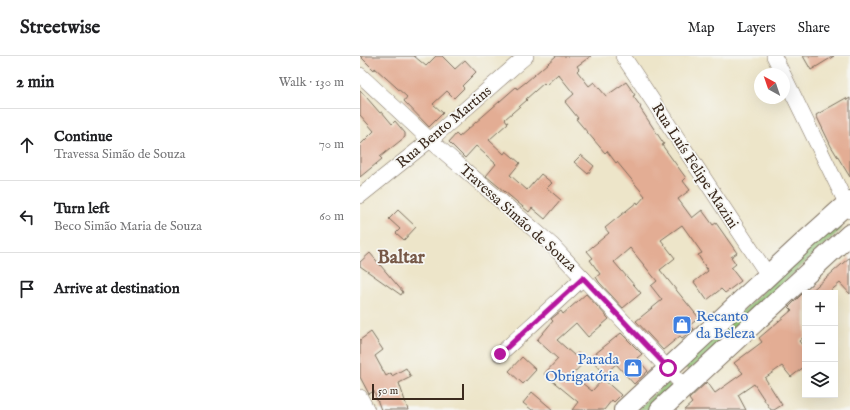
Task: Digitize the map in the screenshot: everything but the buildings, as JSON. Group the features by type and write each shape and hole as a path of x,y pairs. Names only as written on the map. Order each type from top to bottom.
{"main road":[{"path":"624,410 768,276 849,205"},
{"path":"660,410 850,234"}],"street":[{"name":"Rua Bento Martins","path":"360,196 430,140 526,56"},
{"name":"Rua Luís Felipe Mazini","path":"623,56 768,276"},
{"path":"774,56 780,68"},
{"name":"Travessa Simão de Souza","path":"360,75 430,140 552,245 685,387"},
{"path":"790,89 849,205"},
{"path":"500,354 583,278"},
{"path":"360,397 367,410"}],"green space":[{"path":"836,223 841,229 689,371 684,366"},
{"path":"667,382 672,388 649,410 637,410"}],"place":[{"name":"Recanto da Beleza","path":"682,325"},
{"name":"Parada Obrigatória","path":"633,368"}],"district":[{"name":"Baltar","path":"401,258"}],"route":[{"path":"500,354 583,278 668,368"}]}
